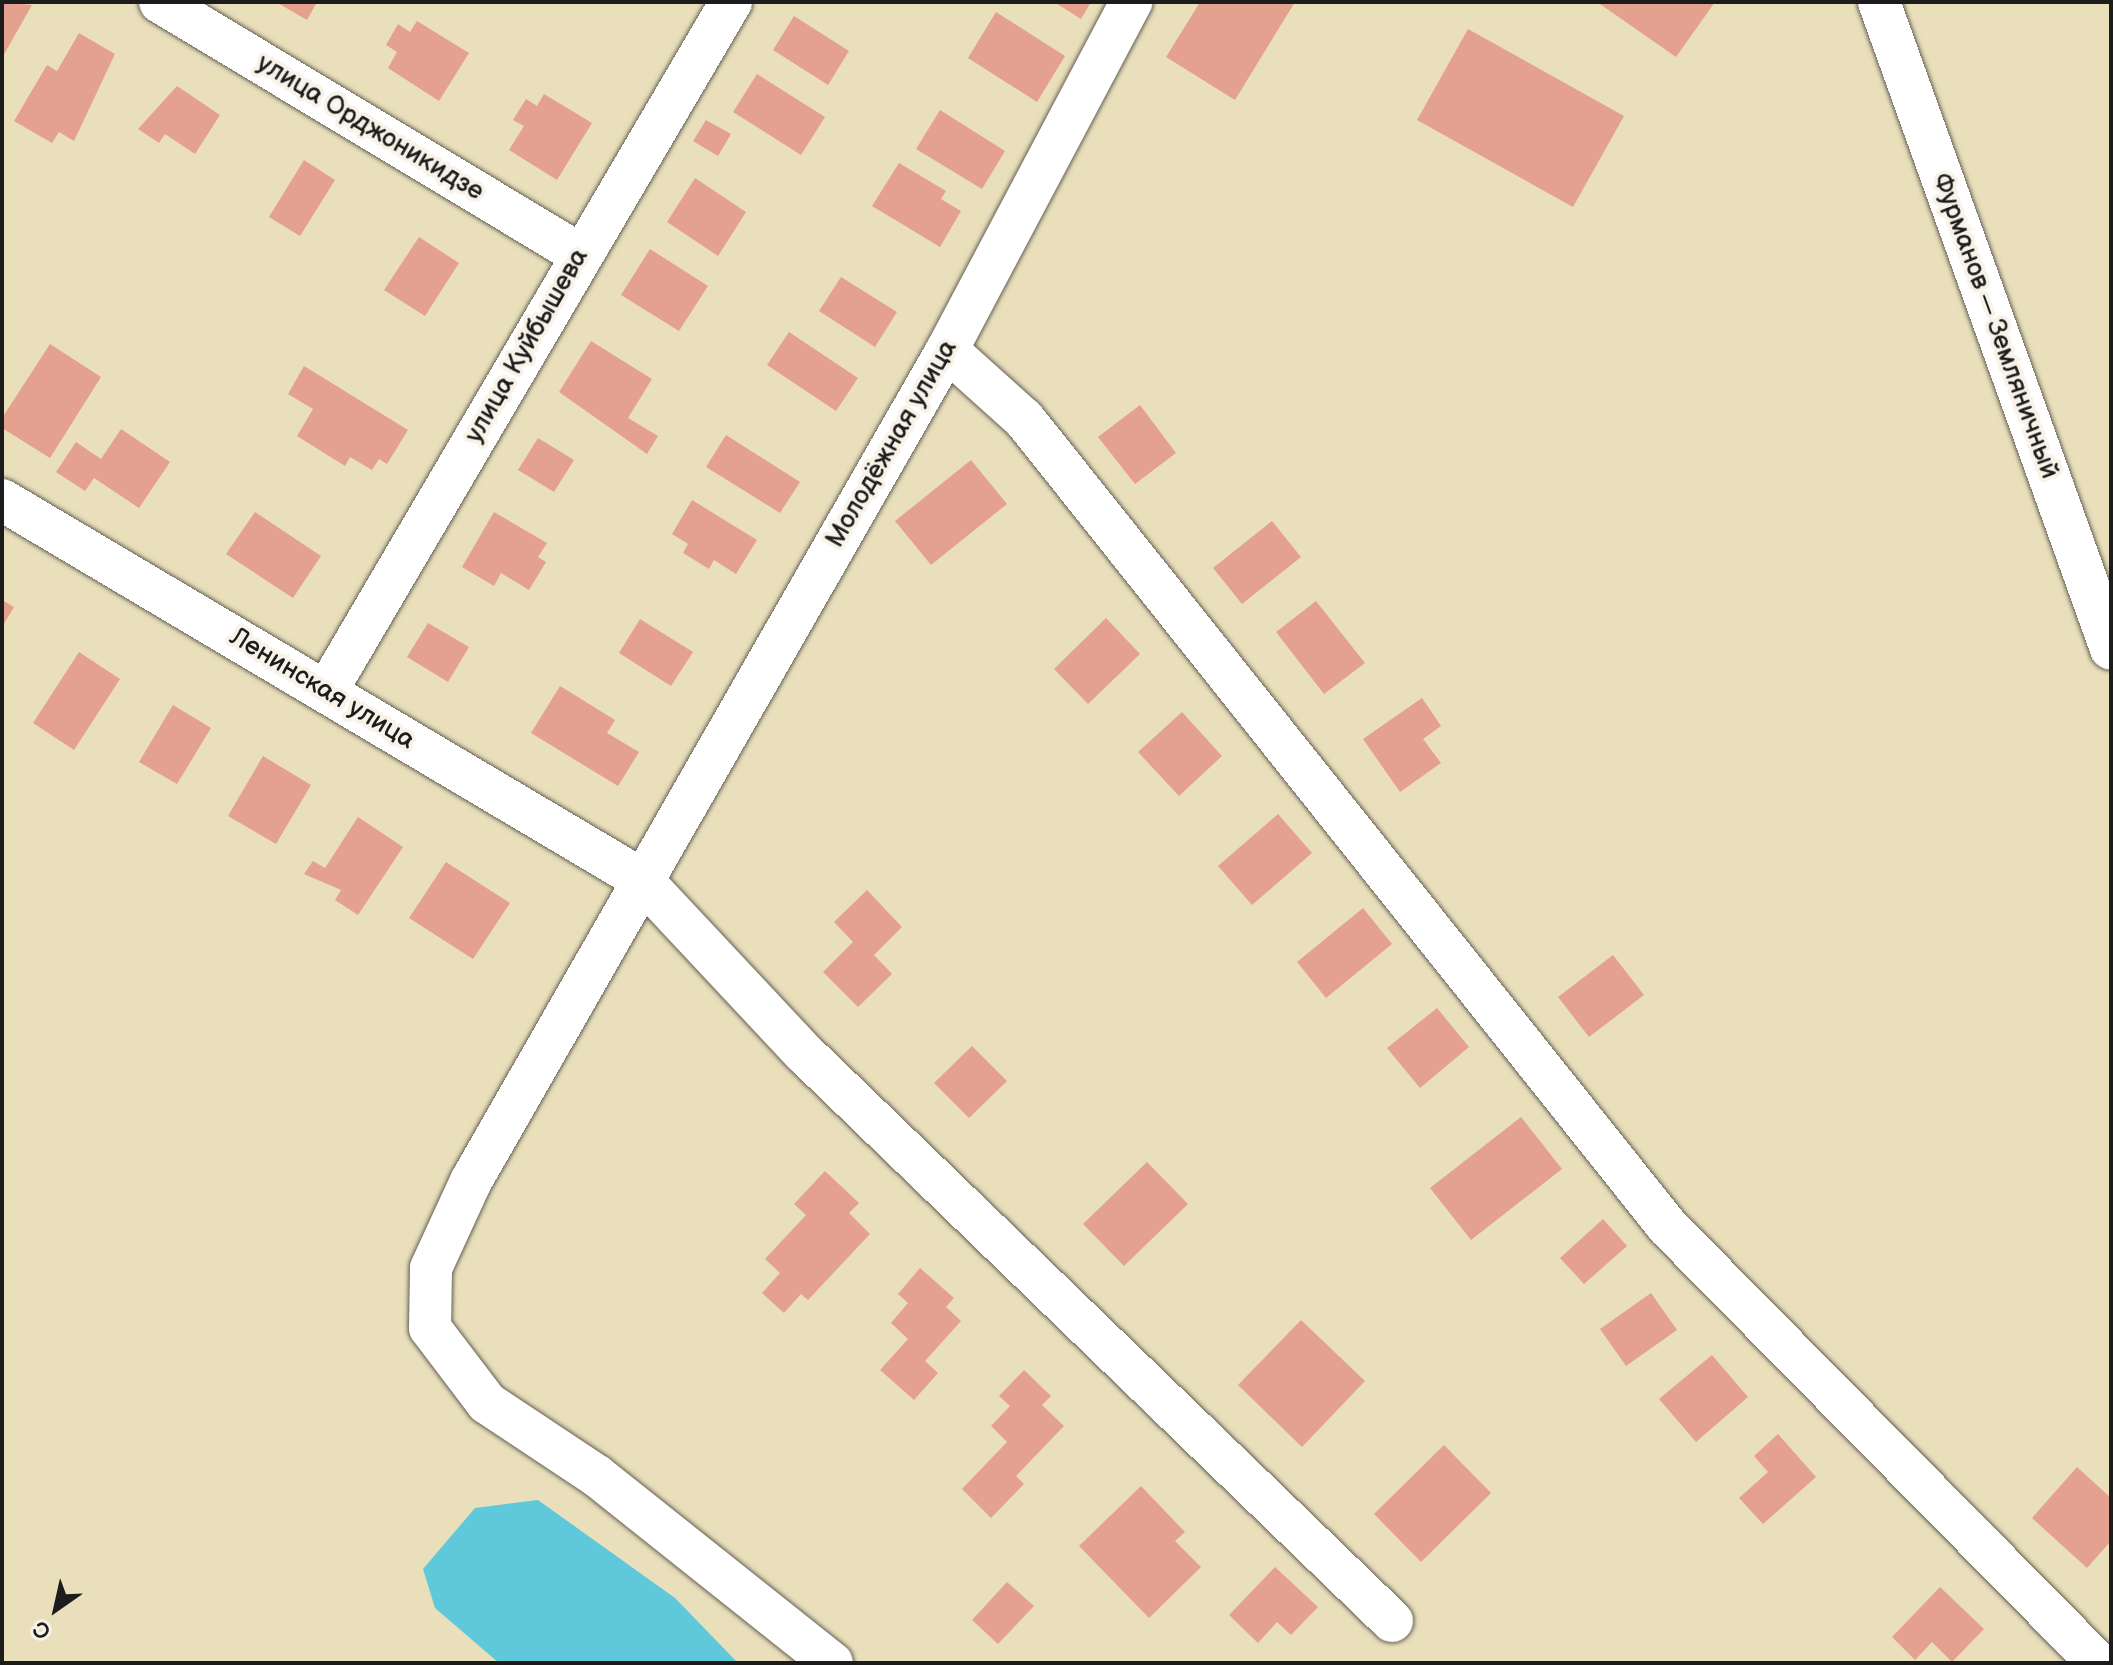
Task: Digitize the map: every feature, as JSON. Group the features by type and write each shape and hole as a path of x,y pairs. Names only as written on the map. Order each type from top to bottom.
{"street":[{"name":"улица Орджоникидзе","path":"160,2 579,254"},
{"name":"улица Куйбышева","path":"326,692 579,254 731,2"},
{"name":"Молодёжная улица","path":"832,1663 597,1476 487,1403 430,1328 431,1268 465,1196 641,879 947,350 1131,2"},
{"name":"Фурманов — Земляничный","path":"1879,2 2111,649"},
{"path":"947,350 1024,419 1667,1226 2098,1663"},
{"name":"Ленинская улица","path":"2,500 641,879 803,1052 1392,1621"}],"water":[{"path":"538,1500 675,1598 738,1663 499,1663 435,1608 423,1569 475,1508"}],"building":[{"path":"2,2 32,5 2,58"},
{"path":"276,2 317,2 307,20"},
{"path":"1054,2 1091,2 1081,19"},
{"path":"1200,2 1295,2 1235,100 1166,57"},
{"path":"1597,2 1715,2 1676,57"},
{"path":"996,12 1065,56 1037,102 968,58"},
{"path":"794,16 849,51 828,85 773,50"},
{"path":"417,21 469,53 439,101 388,68 397,52 386,45 398,24 410,32"},
{"path":"1468,29 1624,116 1573,207 1417,120"},
{"path":"79,33 115,54 74,141 59,132 52,143 14,121 47,65 57,71"},
{"path":"757,74 825,117 801,155 733,112"},
{"path":"177,86 220,115 195,154 165,134 159,143 138,129"},
{"path":"544,94 592,123 557,180 509,150 524,126 513,120 526,99 537,106"},
{"path":"940,110 1005,151 982,189 916,149"},
{"path":"706,120 731,134 718,156 693,141"},
{"path":"304,160 335,180 300,236 269,217"},
{"path":"899,163 946,191 941,199 961,211 940,247 872,206"},
{"path":"695,178 746,212 718,256 667,222"},
{"path":"419,237 459,263 425,316 384,290"},
{"path":"650,249 708,286 679,331 621,295"},
{"path":"841,277 897,312 875,347 819,311"},
{"path":"789,332 858,378 836,411 767,365"},
{"path":"591,341 652,379 628,418 658,436 647,454 559,392"},
{"path":"50,344 101,377 50,458 2,428 2,418"},
{"path":"304,366 408,430 387,464 379,459 372,470 350,457 345,466 297,436 313,409 288,394"},
{"path":"1140,405 1176,453 1135,484 1098,437"},
{"path":"121,429 170,462 139,508 94,478 85,491 56,472 76,442 101,459"},
{"path":"726,435 800,482 780,513 706,467"},
{"path":"538,438 574,460 554,492 518,470"},
{"path":"971,460 1007,504 931,565 895,521"},
{"path":"692,500 757,540 736,574 714,560 709,569 683,553 688,544 672,534"},
{"path":"255,512 321,556 293,598 226,554"},
{"path":"494,512 547,543 538,557 546,562 529,590 501,573 494,586 462,567"},
{"path":"1272,521 1301,557 1242,604 1213,568"},
{"path":"2,600 14,607 2,627"},
{"path":"1316,601 1365,663 1324,694 1276,632"},
{"path":"1106,618 1140,654 1088,704 1054,669"},
{"path":"640,619 693,652 671,686 619,653"},
{"path":"428,623 469,647 448,682 407,657"},
{"path":"79,652 120,679 74,750 33,723"},
{"path":"560,686 615,720 607,733 639,752 618,786 531,733"},
{"path":"1422,698 1441,726 1423,739 1441,763 1400,792 1363,739"},
{"path":"173,705 211,728 177,784 139,762"},
{"path":"1182,712 1222,756 1179,796 1138,752"},
{"path":"263,756 311,785 276,844 228,816"},
{"path":"1278,814 1312,853 1252,905 1218,866"},
{"path":"358,817 403,847 358,915 335,900 341,890 304,874 313,861 325,868"},
{"path":"446,862 510,903 473,959 409,918"},
{"path":"867,890 902,927 874,955 892,974 858,1007 823,972 853,942 834,922"},
{"path":"1363,908 1392,944 1326,998 1297,962"},
{"path":"1613,955 1644,995 1589,1037 1558,997"},
{"path":"1437,1008 1469,1047 1420,1088 1387,1048"},
{"path":"972,1046 1007,1081 969,1118 934,1083"},
{"path":"1521,1117 1562,1169 1471,1240 1430,1188"},
{"path":"1147,1162 1188,1204 1124,1266 1083,1224"},
{"path":"825,1171 859,1203 849,1213 870,1234 808,1300 801,1294 784,1313 762,1293 780,1273 765,1259 806,1215 794,1204"},
{"path":"1603,1219 1627,1246 1584,1284 1560,1258"},
{"path":"920,1268 954,1298 946,1307 961,1321 925,1361 938,1373 914,1400 880,1370 908,1339 891,1323 908,1303 898,1294"},
{"path":"1651,1293 1677,1330 1626,1366 1600,1329"},
{"path":"1301,1320 1365,1381 1302,1447 1238,1385"},
{"path":"1712,1355 1748,1397 1696,1442 1659,1399"},
{"path":"1024,1370 1051,1396 1042,1405 1064,1426 1016,1476 1024,1484 991,1518 962,1489 1007,1442 991,1426 1010,1406 999,1396"},
{"path":"1778,1434 1816,1477 1763,1524 1739,1498 1768,1472 1754,1456"},
{"path":"1444,1445 1491,1493 1421,1562 1374,1514"},
{"path":"2077,1467 2111,1498 2111,1541 2087,1568 2032,1518"},
{"path":"1141,1486 1185,1532 1175,1541 1201,1567 1149,1618 1079,1546"},
{"path":"1275,1567 1318,1607 1291,1635 1277,1622 1258,1643 1229,1615"},
{"path":"1007,1582 1034,1606 998,1644 972,1620"},
{"path":"1940,1587 1984,1629 1952,1662 1932,1642 1915,1660 1892,1637"}]}
